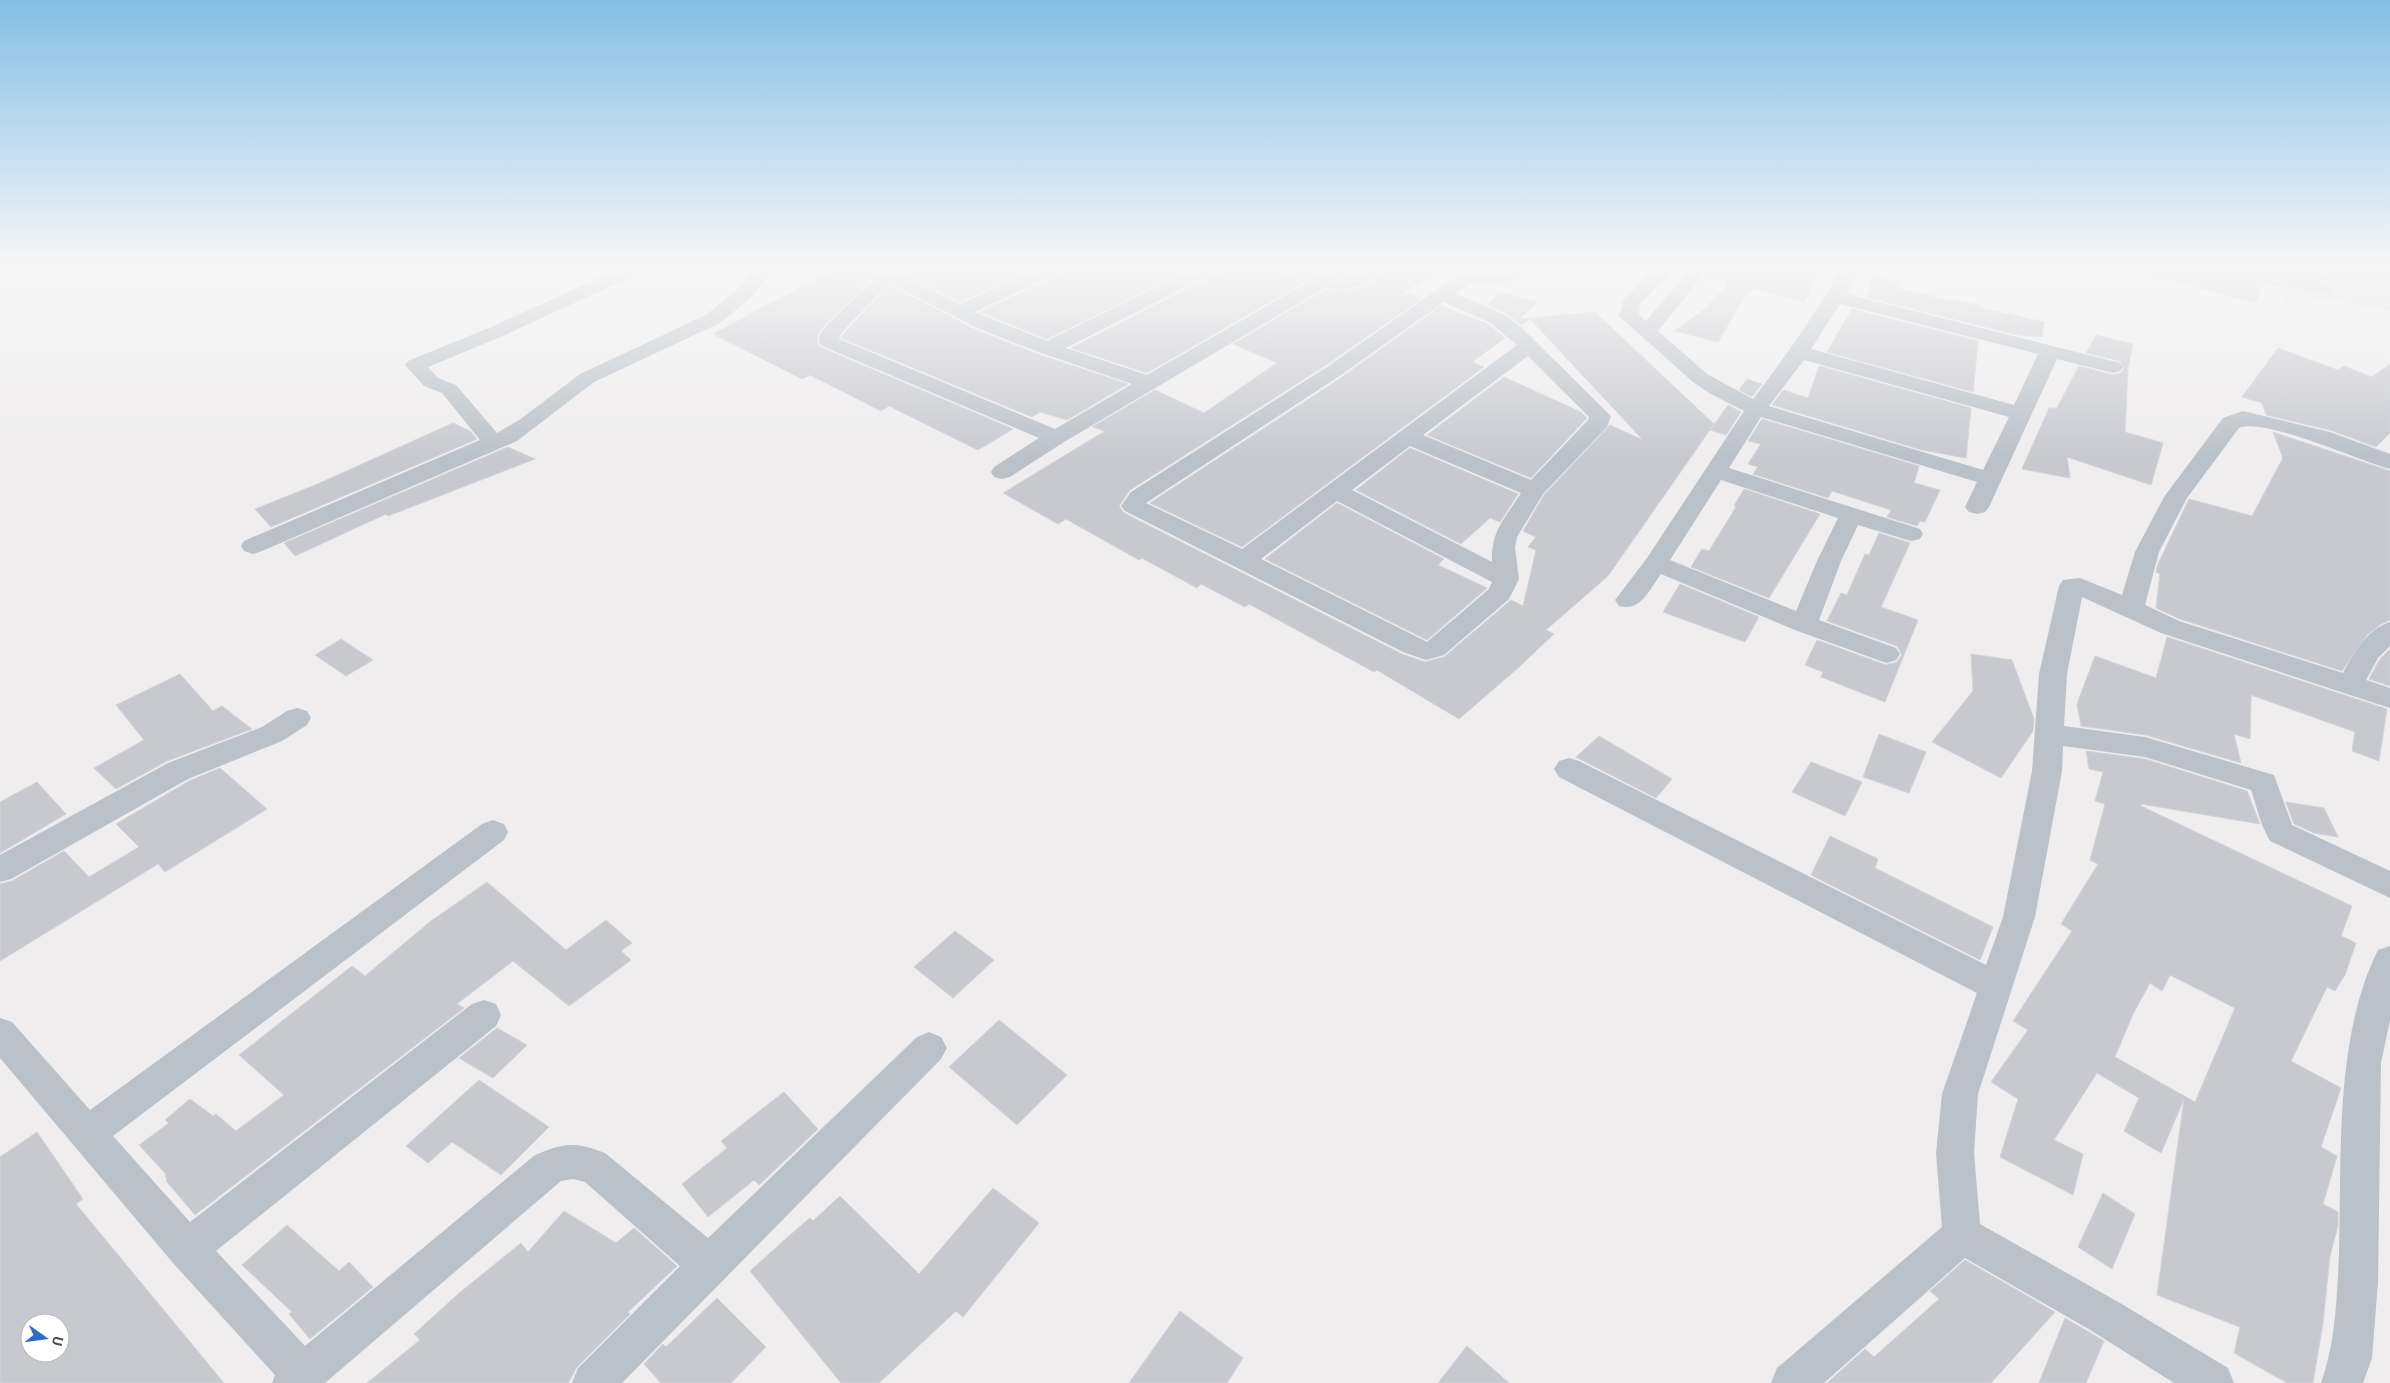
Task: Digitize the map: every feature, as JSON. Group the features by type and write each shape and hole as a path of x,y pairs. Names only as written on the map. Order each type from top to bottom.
{"street":[{"path":"493,442 449,389 431,382 414,365 499,331"},
{"path":"253,546 525,427 571,389 588,378 689,331"},
{"path":"833,331 829,342 1056,437"},
{"path":"1001,331 1048,349 1149,383"},
{"path":"1048,349 1084,331"},
{"path":"1002,472 1056,437 1239,331"},
{"path":"1392,331 1334,371 1138,497 1133,504 1135,509 1244,560 1412,646 1426,651 1435,649 1500,593 1506,579 1503,547 1505,537 1534,490 1600,418 1597,411 1514,331"},
{"path":"1647,331 1700,378 1716,389 1756,409 1990,479"},
{"path":"1628,600 1656,563 1756,409 1813,331"},
{"path":"1969,331 2113,367"},
{"path":"1244,560 1528,346"},
{"path":"1976,507 2050,351"},
{"path":"1799,352 2020,413"},
{"path":"2131,608 2147,552 2176,497 2231,423 2236,420 2251,418 2322,437 2390,462"},
{"path":"1408,437 1534,490"},
{"path":"2369,453 2390,442"},
{"path":"1716,471 1911,534"},
{"path":"1336,492 1506,579"},
{"path":"1804,624 1829,561 1851,515"},
{"path":"1656,563 1804,624 1887,654"},
{"path":"1962,1235 1955,1153 1960,1094 2019,917 2047,771 2053,674 2071,588 2074,584 2170,627 2390,698"},
{"path":"2350,684 2368,652 2390,631"},
{"path":"0,870 178,771 272,734 297,718"},
{"path":"2049,734 2145,746 2264,783 2281,833 2390,885"},
{"path":"1569,769 1995,986"},
{"path":"86,1134 493,832"},
{"path":"2342,1383 2351,1358 2359,1267 2363,1063 2381,983 2390,960"},
{"path":"187,1249 484,1015"},
{"path":"0,1033 298,1379 548,1168 565,1161 588,1162 598,1169 709,1265"},
{"path":"593,1383 709,1265 929,1048"},
{"path":"1792,1383 1962,1235"},
{"path":"1962,1235 2106,1317 2213,1383"}],"building":[{"path":"720,331 821,331 818,334 817,342 820,347 1013,429 978,450 889,406 881,411 810,375 802,379 713,334"},
{"path":"846,331 977,331 1040,355 1128,384 1067,420 1040,412 1032,417 841,338"},
{"path":"1026,331 1064,331 1047,339"},
{"path":"1105,331 1220,331 1147,373 1071,348"},
{"path":"1256,331 1376,331 1326,365 1130,490 1119,506 1124,513 1402,654 1425,662 1444,657 1511,600 1523,606 1536,550 1528,547 1536,537 1523,531 1544,495 1610,425 1643,440 1541,331 1615,331 1714,424 1608,576 1546,630 1554,634 1459,719 1377,670 1374,672 1249,604 1245,607 1201,584 1197,588 1142,558 1139,560 1066,519 1058,524 1003,493 1105,431 1092,427 1155,390 1204,413 1277,363 1233,344"},
{"path":"1407,331 1496,331 1505,338 1472,362 1484,367 1242,547 1150,503 1342,377"},
{"path":"1676,331 1725,331 1718,342"},
{"path":"1839,331 1937,331 1978,341 1973,392 1827,352"},
{"path":"2000,331 2043,331 2042,337 2018,335"},
{"path":"2096,335 2133,344 2128,368 2125,432 2163,443 2151,485 2067,457 2070,478 2022,469 2049,408 2057,408 2079,366 2113,375 2121,373 2124,368 2120,361 2086,353"},
{"path":"2278,348 2338,370 2344,366 2372,377 2390,364 2390,433 2376,447 2330,430 2266,415 2262,403 2242,397"},
{"path":"1819,366 1971,408 1966,458 1922,450 1772,405 1783,390 1808,398"},
{"path":"1504,377 1581,412 1587,418 1531,478 1427,435"},
{"path":"1747,379 1762,384 1752,397 1739,390"},
{"path":"1728,405 1741,412 1726,435 1710,430"},
{"path":"1762,419 1919,466 1914,483 1940,490 1925,522 1920,521 1917,526 1887,517 1891,510 1832,491 1828,498 1753,474 1758,467 1748,464 1761,444 1748,441"},
{"path":"453,423 470,431 477,439 271,527 255,509 320,483"},
{"path":"2273,432 2390,471 2390,620 2381,624 2367,635 2342,671 2180,619 2156,608 2160,574 2156,572 2158,564 2189,499 2252,516 2283,458"},
{"path":"508,447 535,459 388,516 386,514 295,556 284,543"},
{"path":"1410,448 1518,494 1500,522 1490,518 1461,544 1356,490"},
{"path":"1744,489 1820,514 1769,598 1691,567 1702,549 1709,551 1736,507 1734,506"},
{"path":"1337,503 1444,559 1438,565 1487,588 1427,640 1265,559"},
{"path":"1879,533 1910,543 1881,607 1918,620 1885,702 1821,677 1823,672 1805,665 1817,640 1886,665 1897,662 1902,655 1897,646 1827,621 1841,593 1847,595 1865,554 1869,555"},
{"path":"1680,584 1759,617 1745,642 1663,612"},
{"path":"2167,637 2387,709 2379,761 2352,751 2355,732 2251,695 2250,739 2234,734 2241,763 2146,735 2081,726 2077,704 2095,656 2156,678"},
{"path":"341,639 373,660 346,676 315,655"},
{"path":"2390,649 2390,686 2369,679 2380,659"},
{"path":"1971,654 2012,660 2034,719 2033,731 2001,778 1932,742 1973,691"},
{"path":"180,674 213,711 222,706 252,729 167,761 116,789 94,768 144,740 116,705"},
{"path":"1879,734 1926,752 1909,793 1863,777"},
{"path":"1599,736 1672,779 1656,798 1576,757"},
{"path":"2086,751 2145,759 2247,791 2260,824 2141,804 2141,806 2352,906 2341,936 2356,943 2345,975 2335,991 2327,987 2291,1061 2341,1088 2321,1147 2337,1156 2323,1204 2338,1212 2338,1226 2330,1256 2323,1323 2313,1383 2287,1383 2234,1353 2240,1327 2157,1295 2184,1099 2161,1153 2124,1131 2139,1098 2097,1073 2054,1140 2083,1154 2073,1195 2000,1157 2018,1099 1991,1082 2028,1030 2013,1021 2072,931 2061,924 2098,864 2090,860 2105,804 2095,801 2103,772 2089,769","holes":["2170,975 2235,1008 2195,1102 2115,1057 2133,1014 2150,983 2162,991"]},
{"path":"1811,762 1862,782 1845,816 1792,792"},
{"path":"220,768 267,809 165,872 158,864 0,961 0,884 12,881 64,851 89,877 139,847 116,824 189,781"},
{"path":"37,782 66,814 0,853 0,802"},
{"path":"2286,802 2324,808 2338,837 2314,833 2294,824"},
{"path":"1830,836 1878,859 1875,868 1993,927 1980,960 1811,875"},
{"path":"487,882 566,950 606,920 632,943 621,951 631,960 569,1006 513,961 457,1004 464,1008 195,1215 167,1182 165,1173 139,1145 169,1123 165,1120 190,1099 213,1116 216,1114 236,1131 284,1095 239,1055 352,966 365,976 431,921"},
{"path":"955,931 994,960 953,998 914,967"},
{"path":"999,1020 1067,1075 1017,1125 949,1067"},
{"path":"497,1028 527,1045 493,1078 459,1058"},
{"path":"479,1080 549,1127 501,1175 452,1142 428,1163 406,1146"},
{"path":"784,1092 818,1129 759,1185 754,1180 708,1217 682,1184 727,1148 721,1141"},
{"path":"37,1132 83,1199 76,1204 224,1383 0,1383 0,1157"},
{"path":"993,1188 1039,1223 963,1317 956,1311 879,1383 841,1383 750,1271 810,1218 813,1221 840,1196 919,1274"},
{"path":"2103,1193 2135,1214 2112,1269 2078,1247"},
{"path":"564,1211 616,1243 634,1228 677,1266 628,1312 630,1314 577,1367 568,1383 367,1383 420,1340 414,1334 458,1294 521,1243 528,1252"},
{"path":"287,1225 339,1271 349,1262 373,1287 310,1339 289,1314 292,1312 242,1265"},
{"path":"1965,1260 2055,1312 1991,1383 1827,1383 1865,1349 1874,1357 1939,1299 1930,1291"},
{"path":"717,1298 766,1347 731,1383 661,1383 644,1364 663,1344 666,1347"},
{"path":"1180,1311 1243,1358 1227,1383 1129,1383"},
{"path":"2065,1318 2104,1341 2086,1383 2039,1383"},
{"path":"1467,1346 1509,1383 1438,1383"}]}
